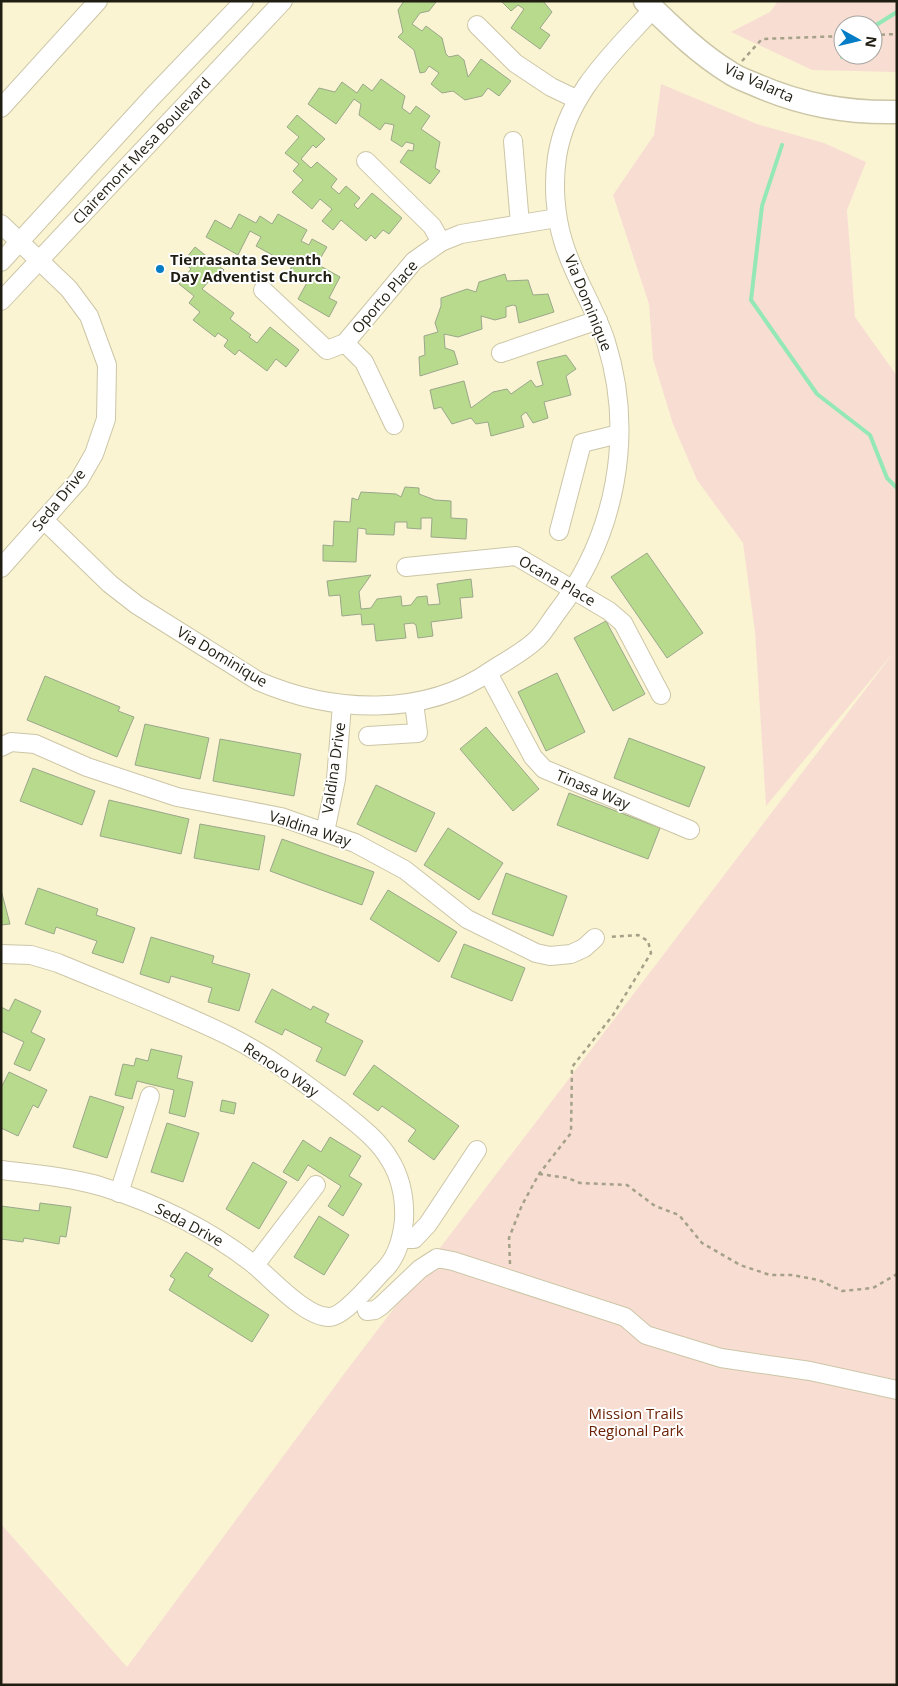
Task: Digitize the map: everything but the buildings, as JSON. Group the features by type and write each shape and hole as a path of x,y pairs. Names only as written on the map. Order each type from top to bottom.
{"main road":[{"name":"Via Valarta","path":"647,3 702,54 730,73 789,99 819,106 868,112 897,112"}],"street":[{"path":"1,108 98,1"},
{"name":"Clairemont Mesa Boulevard","path":"1,262 153,96 244,1"},
{"name":"Clairemont Mesa Boulevard","path":"1,301 283,1"},
{"name":"Via Dominique","path":"44,520 110,584 137,605 258,681 278,690 356,707 414,703 455,690 488,673 536,640 574,590 596,549 608,512 616,473 619,434 614,372 598,320 563,243 557,218 555,190 557,157 563,131 576,99 647,3"},
{"path":"477,25 515,63 551,87 576,99"},
{"path":"513,141 520,224"},
{"path":"366,161 432,226 441,242"},
{"name":"Oporto Place","path":"263,290 327,350 345,344 414,261 441,242 461,234 557,218"},
{"name":"Seda Drive","path":"1,224 70,289 89,316 107,365 106,419 94,454 79,480 1,568"},
{"path":"501,353 598,320"},
{"path":"345,344 364,362 394,425"},
{"path":"559,531 582,443 619,434"},
{"name":"Ocana Place","path":"406,567 516,556 609,611 623,623 661,695"},
{"name":"Tinasa Way","path":"488,673 533,757 544,769 690,830"},
{"path":"368,736 418,733 414,703"},
{"name":"Valdina Drive","path":"325,832 336,779 342,705"},
{"name":"Valdina Way","path":"1,747 11,742 35,744 87,767 177,797 282,817 355,843 405,870 467,920 536,953 550,956 571,954 584,948 595,938"},
{"name":"Renovo Way","path":"1,954 31,954 58,963 230,1036 301,1080 370,1135 390,1160 400,1184 404,1212 401,1239 390,1265 351,1303"},
{"path":"119,1193 150,1096"},
{"path":"401,1239 414,1239 428,1224 477,1150"},
{"name":"Seda Drive","path":"1,1170 66,1179 119,1193 171,1212 221,1241 255,1265 312,1313 329,1317 334,1316 351,1303"},
{"path":"255,1265 316,1185"},
{"path":"367,1311 375,1310 381,1306 420,1269 437,1258 511,1279 625,1317 646,1335 721,1358 810,1371 897,1390"}],"path":[{"path":"883,35 897,34"},
{"path":"730,73 762,39 833,36"},
{"path":"511,1279 509,1238 522,1205 539,1174 571,1133 572,1067 613,1015 651,953 648,941 638,935 595,938"},
{"path":"539,1174 568,1178 580,1183 627,1186 655,1206 679,1215 702,1243 740,1265 770,1275 792,1274 819,1280 842,1291 873,1288 897,1274"}],"green space":[{"path":"778,1 897,1 897,72 812,70 731,32 770,12"},
{"name":"Mission Trails Regional Park","path":"661,84 757,124 824,143 866,162 847,210 855,317 897,376 897,1685 1,1685 1,1524 127,1667 347,1370 894,652 766,806 755,632 743,543 697,480 673,424 653,359 649,304 613,195 654,135"}],"waterway":[{"path":"883,21 897,12"},
{"path":"782,145 762,206 751,300 817,394 870,435 887,478 897,488"}],"place":[{"name":"Tierrasanta Seventh Day Adventist Church","path":"160,269"}]}
